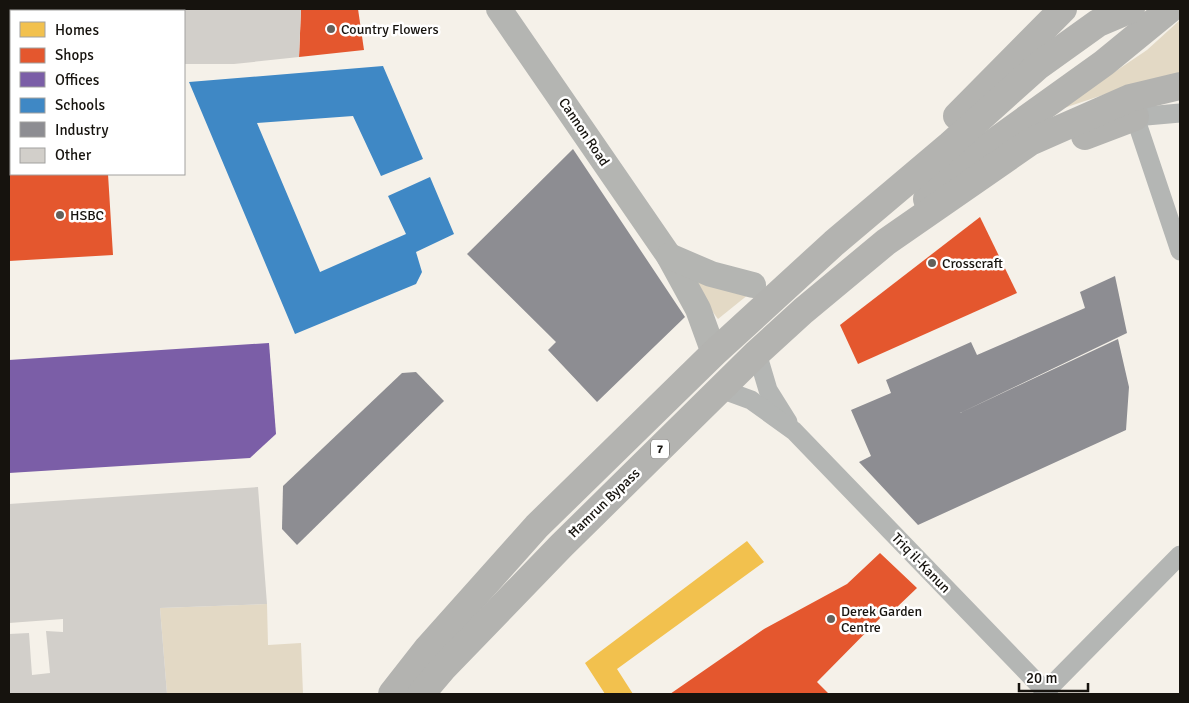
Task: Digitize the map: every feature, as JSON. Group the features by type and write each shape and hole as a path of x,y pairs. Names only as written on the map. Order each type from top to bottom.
{"highway":[{"path":"834,243 1064,9"},
{"path":"834,243 950,145 1038,66 1098,22 1131,9"},
{"path":"886,242 954,171 1104,63 1170,9"},
{"path":"886,242 1030,142 1130,98 1180,86"},
{"path":"803,311 891,257 1024,160 1135,117"},
{"name":"Ħamrun Bypass","path":"392,694 436,658 561,546 757,353 803,311 886,242"},
{"name":"Ħamrun Bypass","path":"421,694 436,658 537,526 714,353 834,243"},
{"path":"385,694 436,658"},
{"path":"425,694 436,658"}],"street":[{"name":"Cannon Road","path":"499,9 669,256 698,309 714,353"},
{"path":"1180,113 1135,117 1180,251"},
{"path":"669,256 711,274 753,285"},
{"name":"Triq il-Kanun","path":"757,353 768,390 794,431"},
{"name":"Triq il-Kanun","path":"721,388 752,400 794,431 1047,693"},
{"path":"1047,693 1180,555"}],"shaded area":[{"path":"1180,20 1180,74 1118,90 1058,110 1147,50"},
{"path":"689,280 749,294 718,319"},
{"path":"267,604 268,645 301,643 303,694 167,694 160,608"}],"building: Homes":[{"path":"747,541 764,562 617,669 633,694 605,694 585,663"}],"building: Shops":[{"path":"147,9 174,9 174,10"},
{"name":"Country Flowers","path":"301,9 358,9 364,50 299,57"},
{"name":"HSBC","path":"9,148 10,175 108,175 113,255 9,261"},
{"path":"980,217 1017,293 858,364 840,325"},
{"name":"Derek Garden Centre","path":"880,553 917,588 895,609 892,606 817,682 829,694 670,694 764,629 847,584"}],"building: Offices":[{"path":"269,343 276,434 250,458 9,473 9,360"}],"building: Schools":[{"path":"383,66 423,159 381,176 353,116 257,123 320,272 406,234 388,196 430,177 454,234 416,252 422,272 416,284 295,334 189,82"}],"building: Industry":[{"path":"573,149 685,317 597,402 548,350 556,342 467,254"},
{"path":"1115,276 1127,333 960,413 1118,339 1129,387 1126,430 918,525 859,462 871,456 851,410 891,393 886,380 971,342 977,355 1085,308 1080,292"},
{"path":"416,372 444,401 297,545 282,529 283,486 402,373"}],"building: Other":[{"path":"301,9 299,57 234,64 185,64 185,10 174,10"},
{"path":"9,59 10,79 9,79"},
{"path":"258,487 267,604 160,608 167,694 9,694 9,634 29,633 32,675 50,673 46,631 63,632 63,619 9,623 9,504"}],"place":[{"name":"Country Flowers","path":"331,29"},
{"name":"HSBC","path":"60,215"},
{"name":"Crosscraft","path":"932,263"},
{"name":"Derek Garden Centre","path":"831,619"}]}
